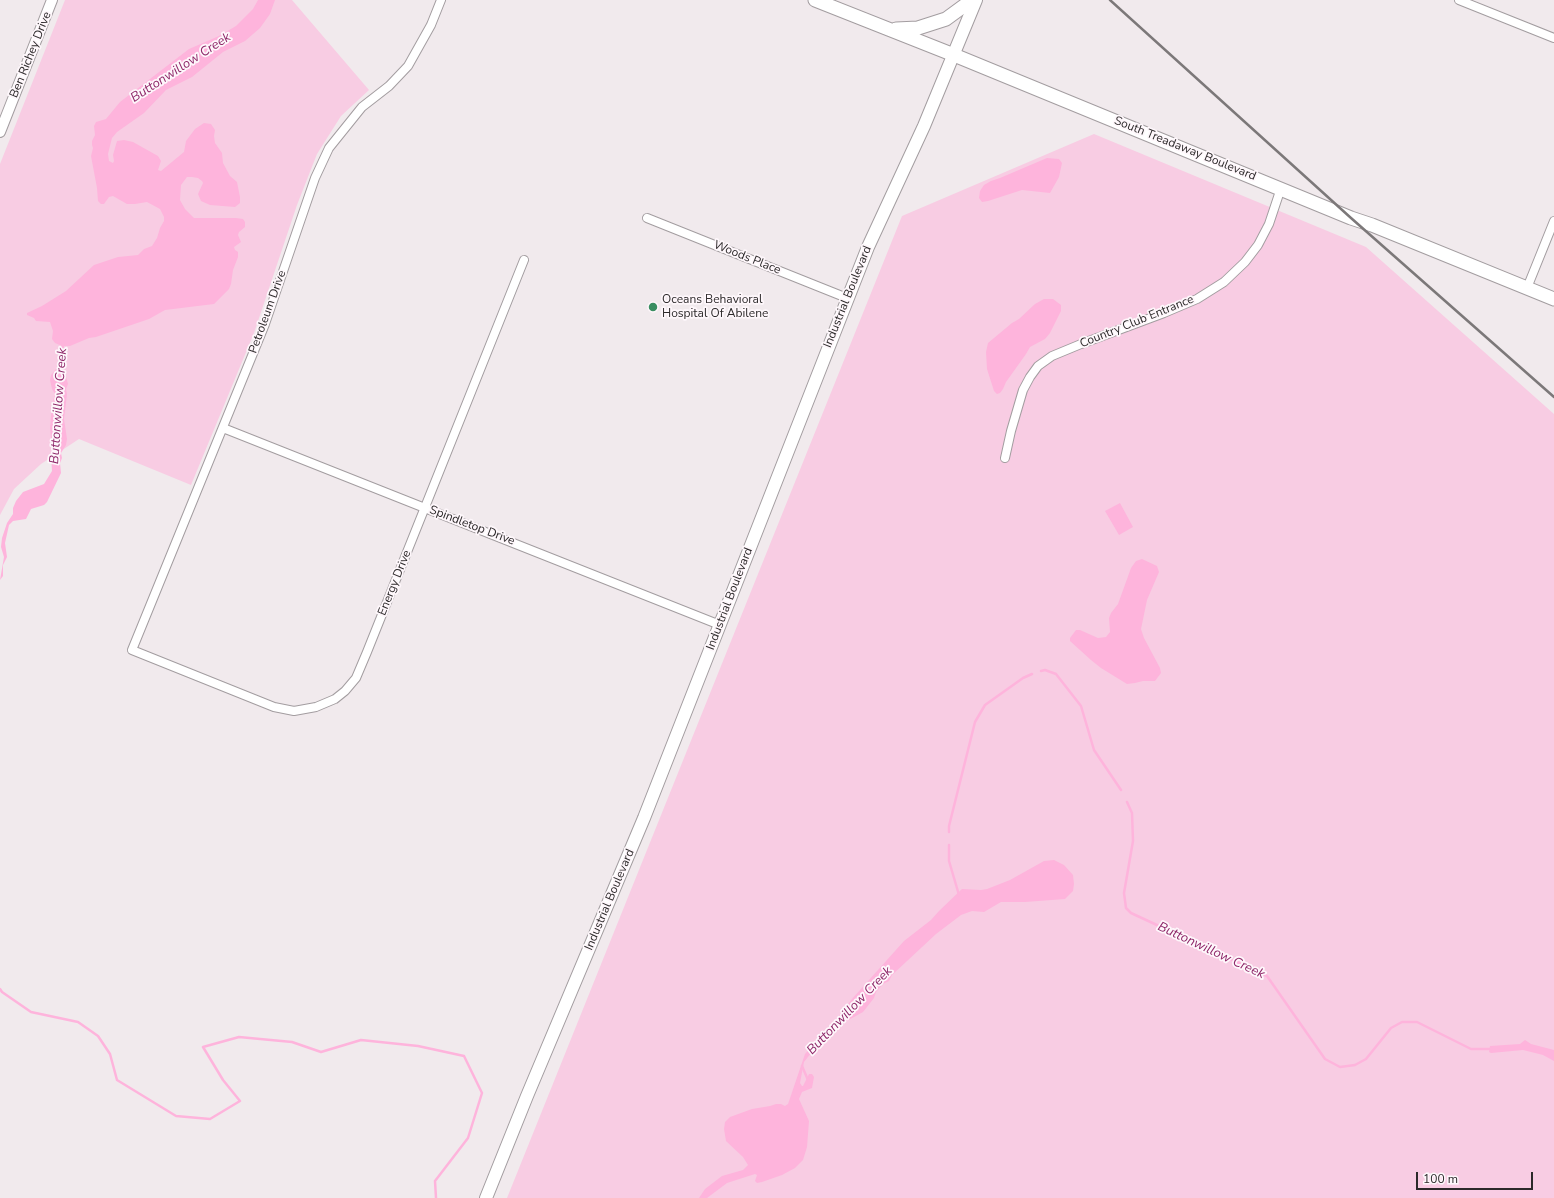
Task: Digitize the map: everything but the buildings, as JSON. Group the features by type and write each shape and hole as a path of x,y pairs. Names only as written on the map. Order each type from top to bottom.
{"main road":[{"name":"South Treadaway Boulevard","path":"815,0 890,29 1281,188 1351,218 1554,299"},
{"path":"890,29 918,28 946,19 972,0"},
{"name":"Industrial Boulevard","path":"486,1198 527,1096 644,818 868,247 912,154 976,0"}],"street":[{"name":"Ben Richey Drive","path":"0,132 52,0"},
{"name":"Petroleum Drive","path":"132,650 265,324 315,178 329,148 362,108 389,86 408,66 431,25 441,0"},
{"path":"1459,0 1554,38"},
{"name":"Country Club Entrance","path":"1005,458 1011,431 1024,390 1030,377 1038,366 1052,356 1197,299 1224,282 1245,262 1258,245 1269,224 1281,188"},
{"name":"Woods Place","path":"647,218 848,298"},
{"path":"1527,288 1554,221"},
{"name":"Energy Drive","path":"132,650 274,707 294,711 316,707 330,701 345,691 356,678 524,260"},
{"name":"Spindletop Drive","path":"223,428 720,625"}],"shaded area":[{"path":"65,0 292,0 369,90 341,116 317,154 297,205 254,333 191,485 79,439 41,464 14,489 0,515 0,164"},
{"path":"1094,134 1366,247 1554,414 1554,1198 507,1198 902,216"}],"water":[{"path":"258,0 275,0 270,14 260,28 245,41 223,52 192,77 166,90 144,113 117,132 112,138 108,154 109,161 113,163 113,155 117,141 124,140 133,142 158,156 161,161 158,170 161,171 184,152 186,141 195,129 204,123 211,124 215,130 215,143 222,153 223,163 230,176 237,182 240,203 235,207 210,205 201,201 198,194 203,183 198,178 192,177 187,177 181,185 180,200 185,209 194,218 236,218 243,219 245,222 245,227 239,232 238,235 241,242 234,247 238,252 238,257 233,270 229,289 214,304 165,310 149,319 89,338 70,346 62,346 55,343 52,339 53,331 50,322 36,321 34,318 27,315 27,313 42,306 66,291 94,265 118,257 138,255 144,249 152,246 164,221 164,217 160,209 147,202 127,204 113,196 109,197 104,204 101,204 98,201 91,156 93,148 92,141 95,135 94,126 96,122 106,119 120,102 189,49 219,36 236,26 253,9"},
{"path":"1047,158 1059,159 1062,163 1059,177 1050,193 1022,190 988,201 982,202 979,198 980,191 984,185"},
{"path":"1044,299 1053,299 1061,305 1061,311 1050,333 1045,339 1030,347 1006,382 1003,389 997,394 994,391 987,369 986,352 988,343 1019,319 1035,304"},
{"path":"56,369 62,369 65,373 68,384 66,389 67,394 64,419 67,439 66,445 61,453 61,473 47,502 44,505 31,509 26,519 13,521 9,525 5,543 7,557 3,565 3,576 0,580 4,557 1,547 2,538 7,523 13,514 13,508 16,501 23,492 44,484 52,471 50,428 52,405 55,394 50,380 51,375"},
{"path":"1120,503 1133,527 1119,535 1105,511"},
{"path":"1142,559 1157,566 1159,572 1147,600 1141,629 1161,673 1155,681 1143,681 1127,684 1091,660 1070,641 1070,638 1076,630 1080,630 1098,638 1106,637 1110,632 1109,618 1118,604 1131,568 1136,561"},
{"path":"1054,860 1064,865 1073,875 1073,891 1065,899 1001,902 984,912 972,911 961,915 936,934 892,975 889,981 883,984 876,992 874,998 863,1012 845,1022 815,1048 804,1062 800,1083 803,1086 809,1074 812,1074 814,1077 812,1088 802,1092 799,1099 809,1121 807,1147 803,1160 795,1168 782,1175 757,1183 755,1181 757,1175 755,1174 727,1183 707,1198 699,1198 705,1189 722,1176 743,1170 748,1165 743,1157 726,1141 724,1129 725,1122 730,1117 752,1109 776,1104 785,1106 788,1104 805,1054 823,1034 834,1026 840,1014 852,999 904,941 931,920 962,889 987,889 1010,880 1044,861"},
{"path":"1525,1040 1531,1044 1554,1050 1554,1061 1543,1055 1523,1050 1489,1052 1490,1046 1520,1044"}],"waterway":[{"name":"Buttonwillow Creek","path":"60,372 63,343"},
{"name":"Buttonwillow Creek","path":"1041,671 1045,670 1056,674 1081,706 1094,750 1121,790"},
{"name":"Buttonwillow Creek","path":"949,832 949,826 975,722 985,705 1023,678 1032,674"},
{"name":"Buttonwillow Creek","path":"1127,802 1132,813 1133,841 1124,893 1126,908 1131,913 1267,976 1325,1059 1340,1067 1355,1065 1366,1059 1391,1028 1402,1022 1417,1022 1471,1049 1491,1049"},
{"name":"Buttonwillow Creek","path":"949,845 949,861 959,895"},
{"name":"Buttonwillow Creek","path":"0,989 2,992 31,1012 78,1022 98,1036 110,1054 117,1080 176,1116 210,1119 240,1101 223,1080 203,1047 239,1037 292,1042 321,1052 361,1040 418,1046 464,1056 482,1093 468,1138 435,1181 436,1198"},
{"name":"Buttonwillow Creek","path":"802,1066 808,1080"}],"railway":[{"path":"1110,0 1351,218 1554,397"}],"place":[{"name":"Oceans Behavioral Hospital Of Abilene","path":"653,307"}]}
